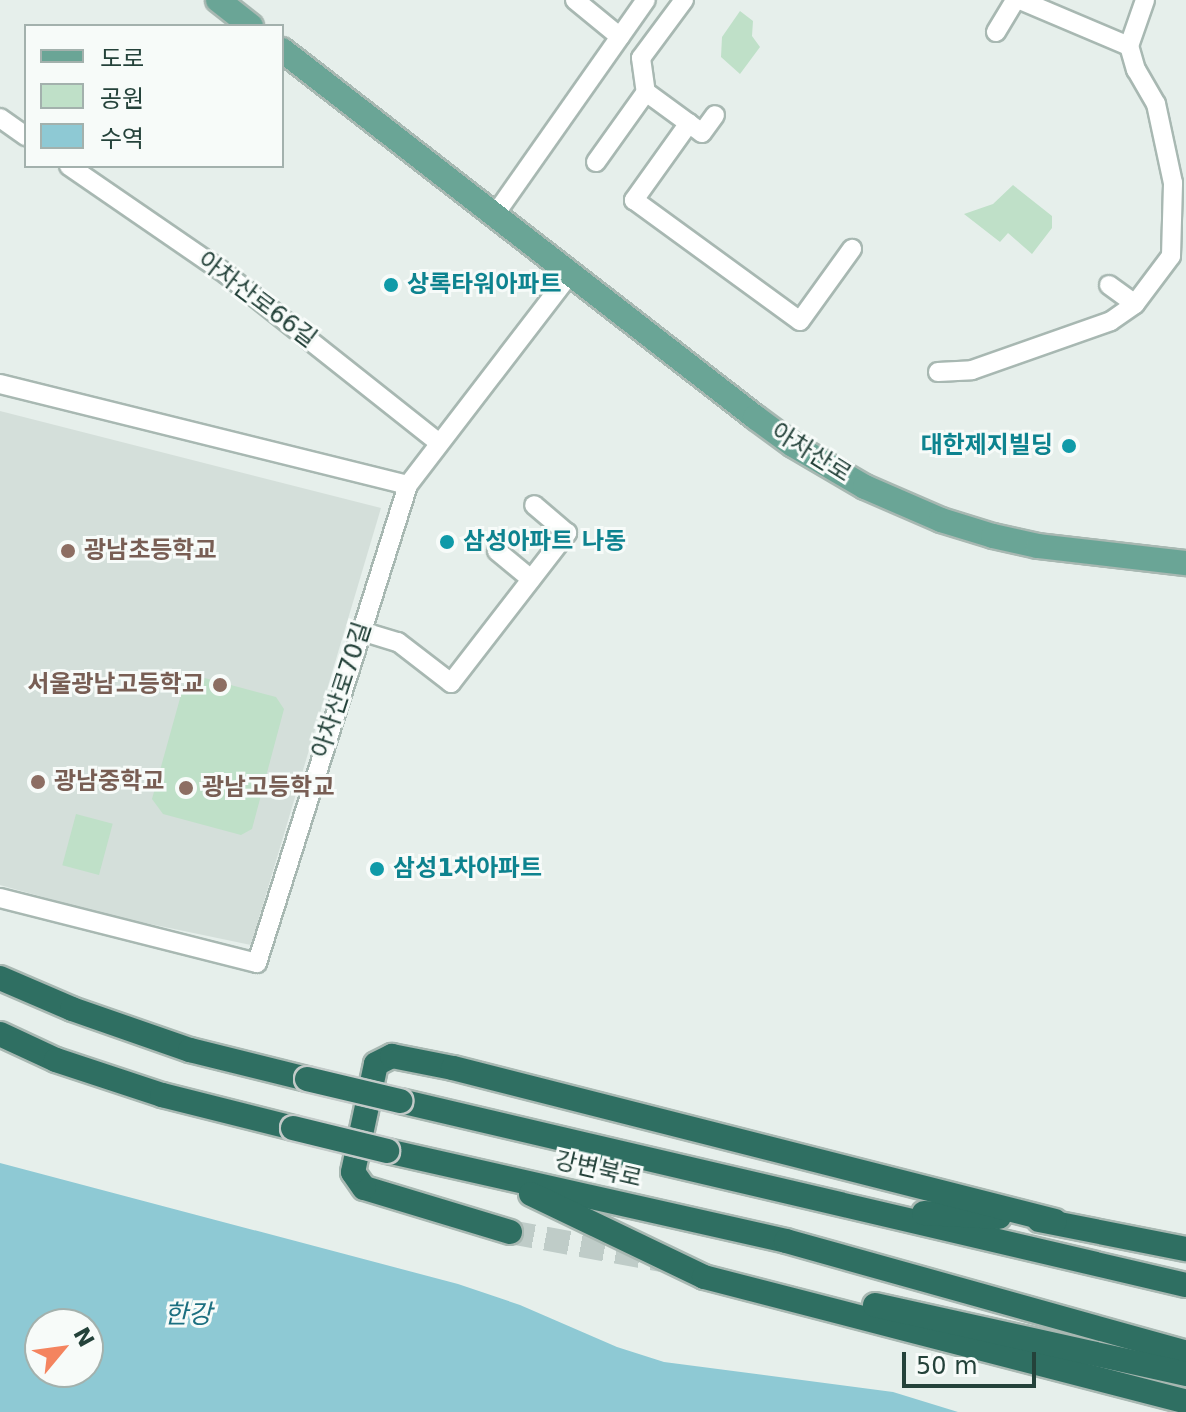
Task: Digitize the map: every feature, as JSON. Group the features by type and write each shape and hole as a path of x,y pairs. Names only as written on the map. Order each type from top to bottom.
{"highway":[{"name":"강변북로","path":"0,978 72,1009 190,1050 855,1210 1186,1285"},
{"name":"강변북로","path":"0,1034 56,1060 162,1095 493,1176 786,1241 1186,1353"},
{"path":"0,1043 56,1060"},
{"path":"510,1232 364,1188 353,1172 376,1064 392,1056 453,1068 1055,1221 1186,1249"},
{"path":"493,1176 704,1277 1185,1401"},
{"path":"855,1210 1055,1221"},
{"path":"748,1277 1186,1374"}],"main road":[{"path":"218,0 248,24"},
{"name":"아차산로","path":"284,52 793,445 865,487 941,520 993,536 1038,546 1186,563"}],"street":[{"path":"575,0 620,37"},
{"path":"494,216 646,0"},
{"path":"596,162 646,92 641,58 684,0"},
{"path":"996,32 1017,0 1129,46"},
{"path":"938,372 972,370 1111,321 1135,304 1171,256 1173,183 1156,104 1136,70 1129,46 1145,0"},
{"path":"646,92 702,133 715,115"},
{"path":"0,118 24,135"},
{"path":"689,123 634,200 800,321 852,249"},
{"name":"아차산로66길","path":"72,168 226,274 438,442"},
{"name":"아차산로70길","path":"0,898 257,963 408,485 570,274"},
{"path":"1109,285 1135,304"},
{"path":"0,384 408,485"},
{"path":"361,631 398,642 451,683 567,533 534,505"},
{"path":"497,551 531,579"}],"shaded area":[{"name":"광남고등학교","path":"0,411 381,508 251,945 107,915 0,885"}],"green space":[{"path":"740,11 753,21 752,36 760,47 740,74 721,57 722,37"},
{"path":"1013,185 1052,216 1052,228 1032,254 1008,233 1000,242 964,214 993,204"},
{"path":"201,677 276,697 284,709 252,829 241,835 163,814 152,799 184,684"},
{"path":"76,814 113,824 99,875 62,865"}],"water":[{"name":"한강","path":"0,1163 458,1284 520,1305 617,1347 664,1362 893,1392 958,1412 0,1412"}],"tunnel":[{"path":"510,1232 661,1260"}],"place":[{"name":"상록타워아파트","path":"391,285"},
{"name":"대한제지빌딩","path":"1069,446"},
{"name":"삼성아파트 나동","path":"447,542"},
{"name":"광남초등학교","path":"68,551"},
{"name":"서울광남고등학교","path":"220,685"},
{"name":"광남중학교","path":"38,782"},
{"name":"광남고등학교","path":"186,788"},
{"name":"삼성1차아파트","path":"377,869"}]}
